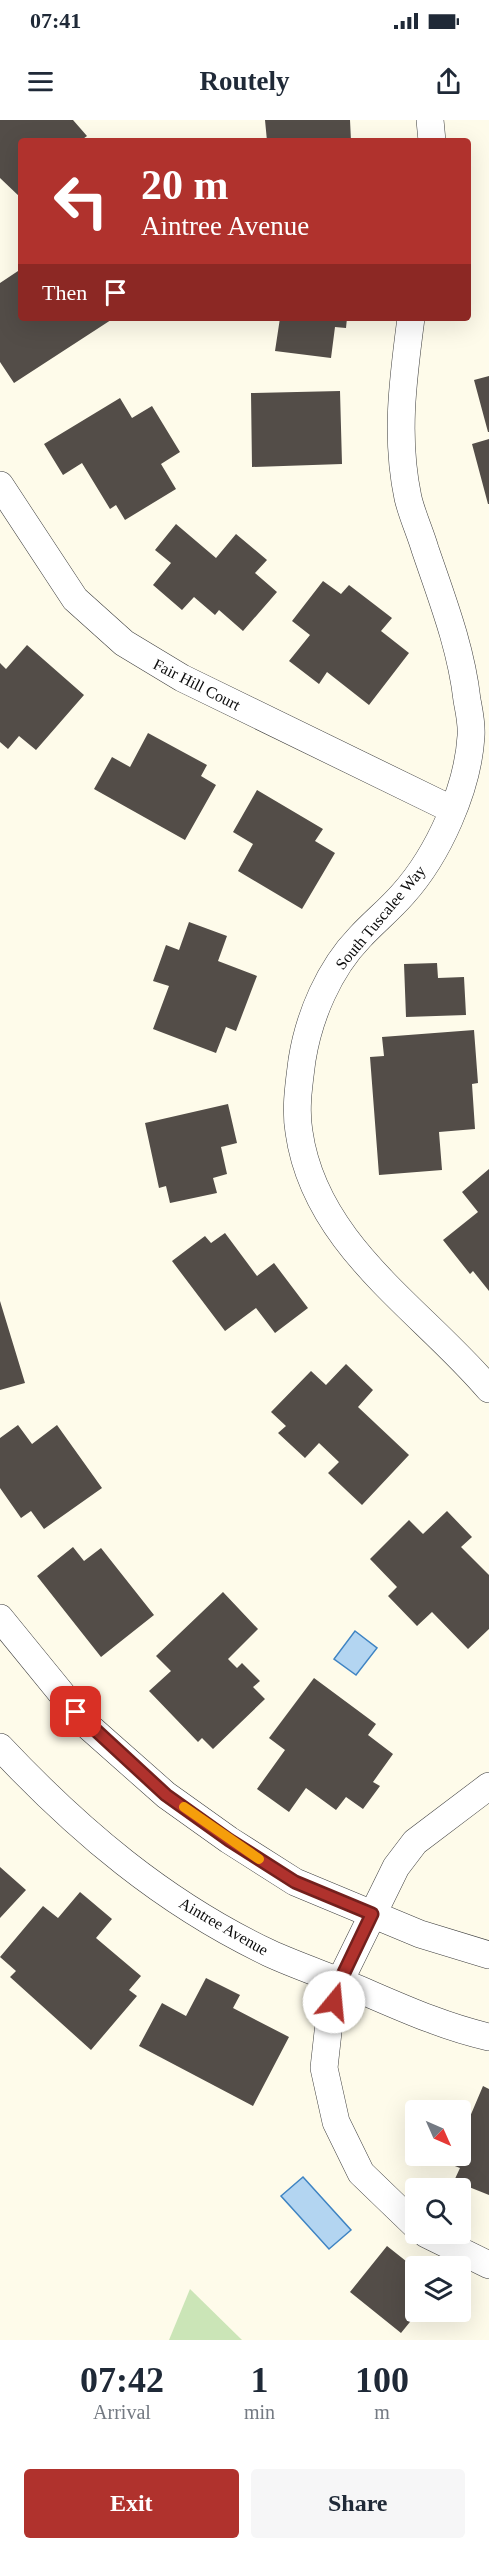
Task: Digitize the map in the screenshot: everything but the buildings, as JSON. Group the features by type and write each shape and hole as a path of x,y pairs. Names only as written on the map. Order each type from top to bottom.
{"street":[{"path":"430,120 432,138"},
{"name":"South Tuscalee Way","path":"411,321 401,388 399,421 401,456 408,500 456,640 465,684 471,735 453,810 429,859 404,893 358,939 338,965 322,995 305,1041 298,1092 298,1130 306,1168 327,1212 354,1252 489,1389"},
{"name":"Fair Hill Court","path":"0,486 75,598 124,643 182,678 453,810"},
{"path":"0,1618 88,1726 166,1795 229,1840 295,1882 420,1934 489,1955"},
{"name":"Aintree Avenue","path":"0,1747 85,1832 153,1885 215,1925 261,1949 418,2015 489,2037"},
{"path":"405,2215 361,2173 336,2122 324,2068 330,2023 340,1981 396,1867 416,1842 489,1786"},
{"path":"446,2244 489,2265"}],"green space":[{"path":"190,2289 242,2340 169,2340"}],"water":[{"path":"355,1631 377,1648 356,1675 334,1659"},
{"path":"303,2177 351,2230 329,2249 281,2196"}],"slow traffic":[{"path":"184,1807 259,1859"}],"route":[{"path":"76,1712 88,1726 166,1795 229,1840 295,1882 372,1914 340,1981 334,2002"}]}
